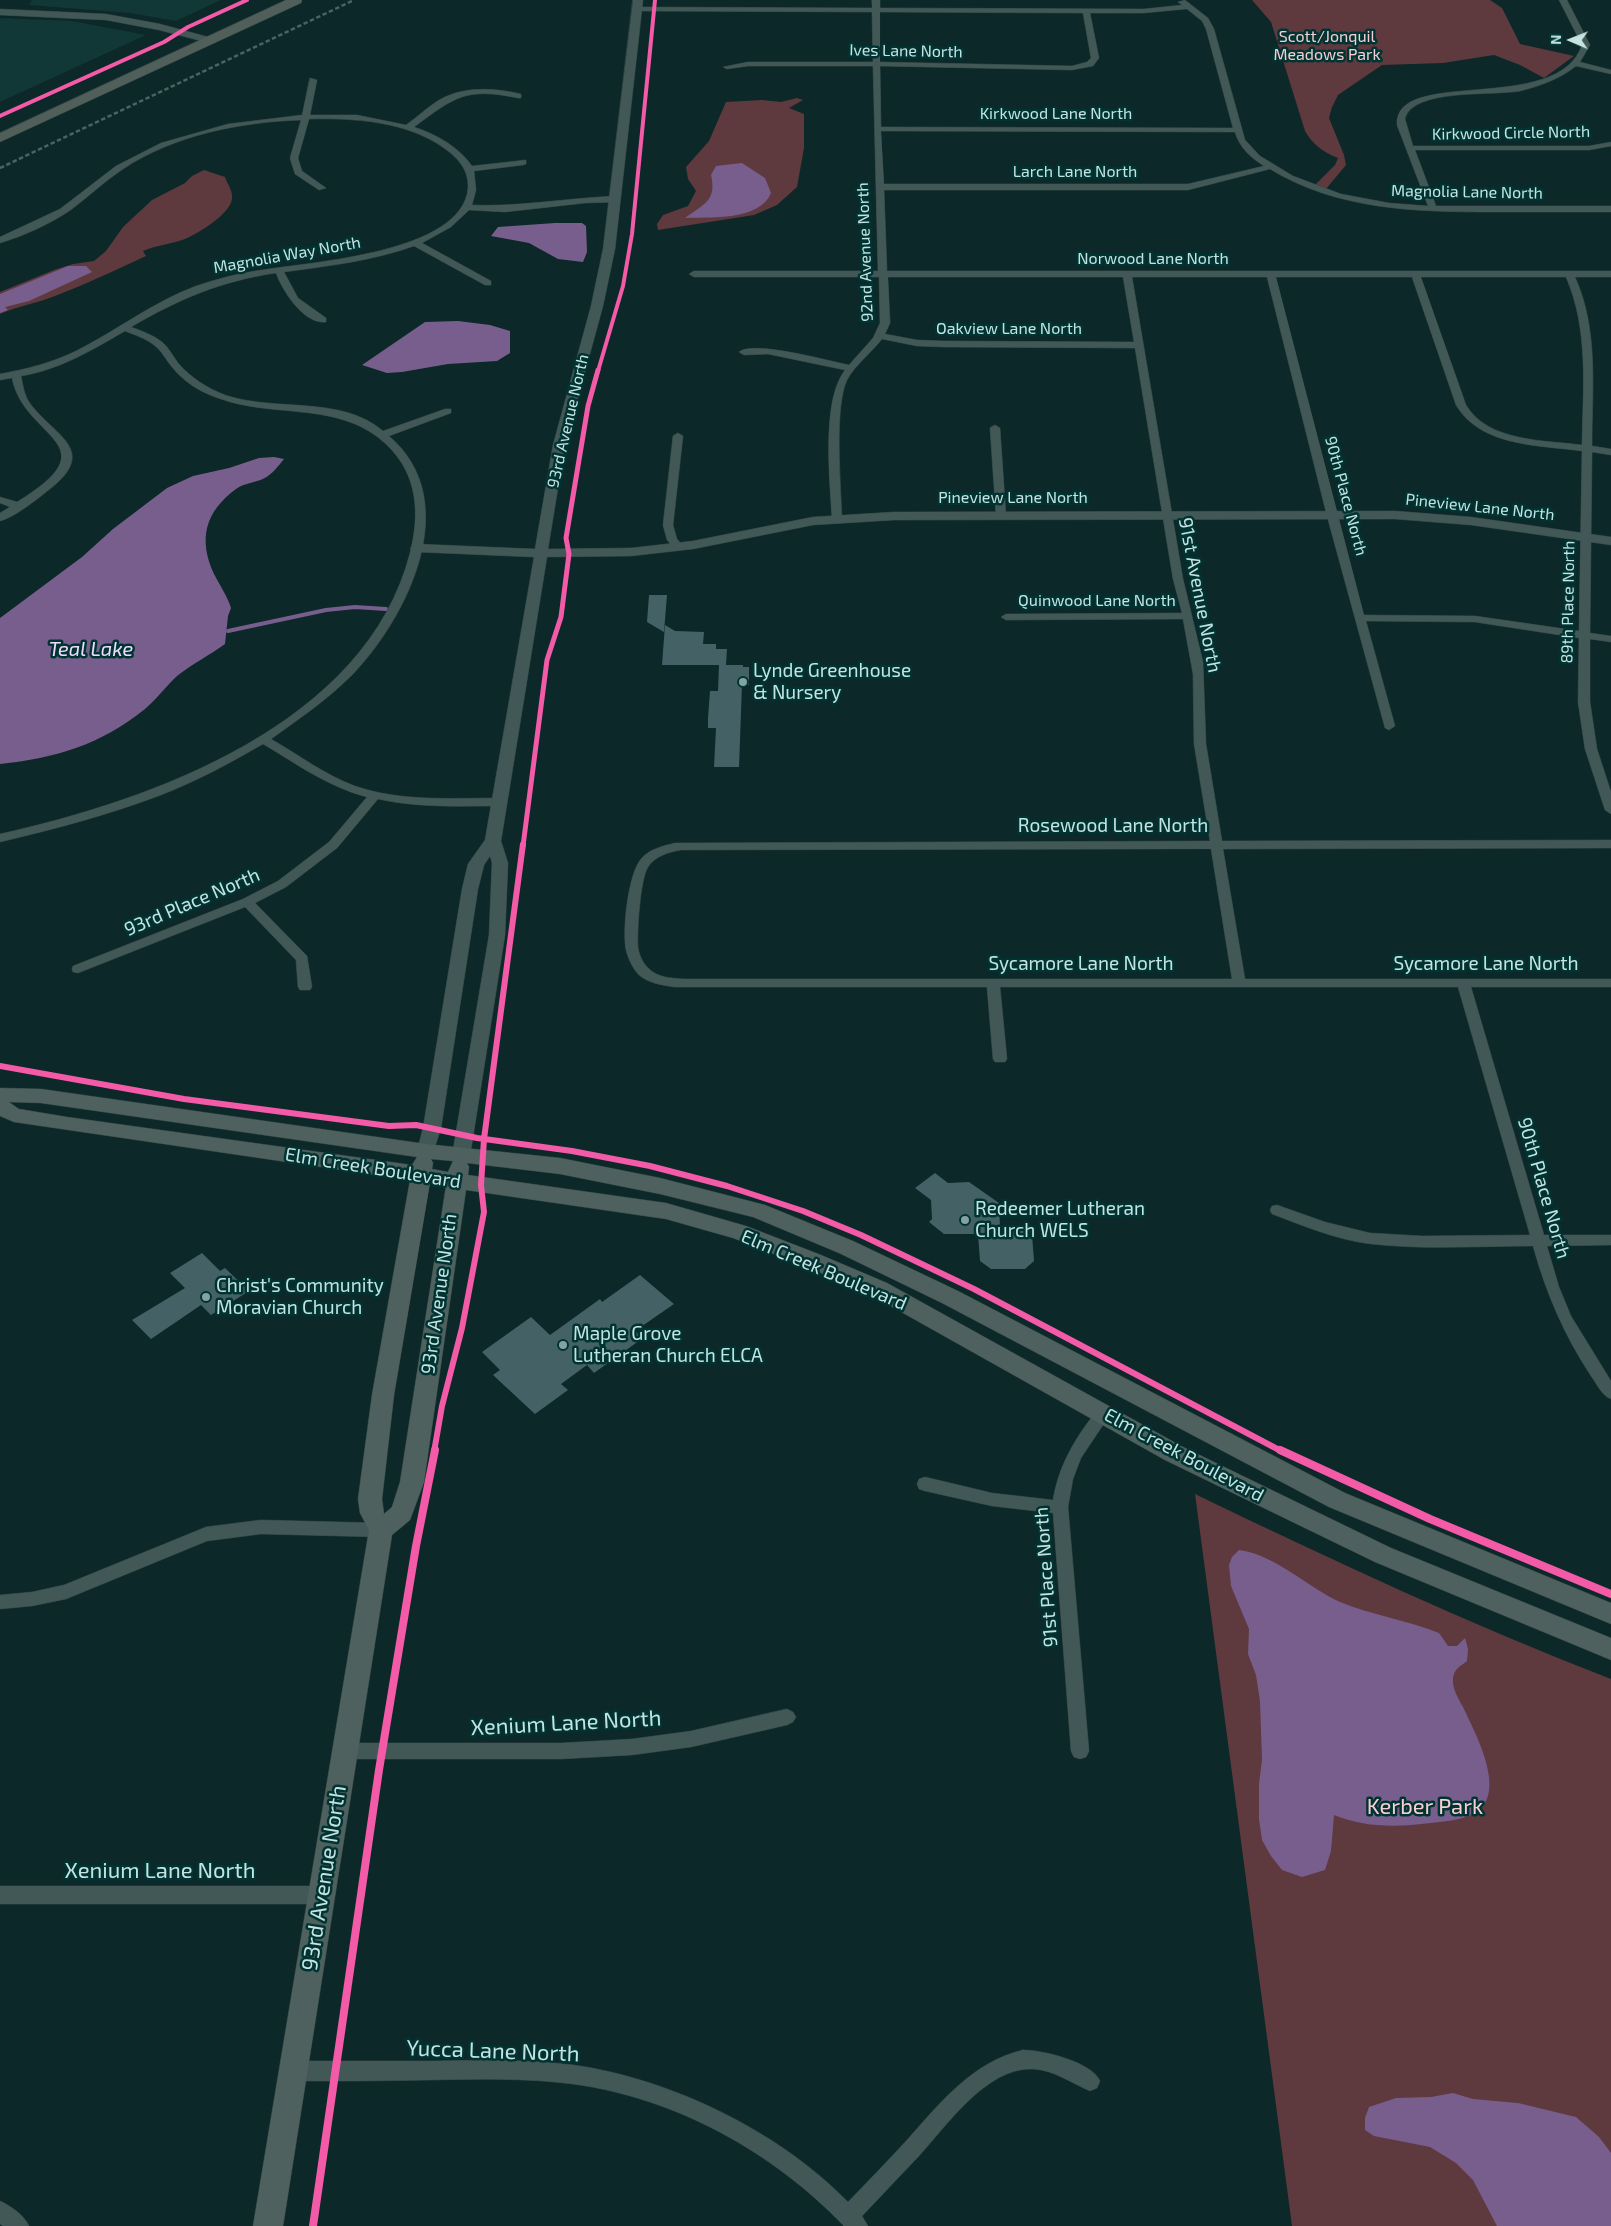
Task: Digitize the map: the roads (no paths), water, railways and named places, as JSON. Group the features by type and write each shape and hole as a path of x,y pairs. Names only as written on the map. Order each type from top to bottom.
{"highway":[{"path":"0,138 197,41 274,0"},
{"path":"0,127 296,0"}],"main road":[{"name":"Elm Creek Boulevard","path":"0,1095 41,1096 461,1156 560,1166 660,1186 758,1210 846,1247 950,1297 1337,1500 1611,1614"},
{"name":"Elm Creek Boulevard","path":"0,1106 14,1115 67,1124 666,1211 738,1232 814,1261 879,1289 1173,1453 1383,1555 1611,1649"},
{"name":"93rd Avenue North","path":"268,2226 381,1530 372,1513 370,1498 383,1395 420,1174 426,1151"},
{"name":"93rd Avenue North","path":"381,1530 402,1513 412,1482 461,1156"}],"street":[{"path":"13,12 21,0"},
{"name":"92nd Avenue North","path":"837,518 838,392 850,368 879,336 884,322 877,129 876,0"},
{"path":"1179,0 1205,20 1210,29 1236,130 1248,150 1269,167"},
{"path":"1434,209 1400,118 1402,112 1416,100 1443,94 1528,87 1550,79 1574,63 1583,54 1586,46 1583,36 1563,0"},
{"path":"638,5 876,10 1156,10 1189,7"},
{"name":"93rd Avenue North","path":"426,1151 432,1128 470,889 476,864 493,841 561,436 605,269 616,199 638,5"},
{"name":"Ives Lane North","path":"727,68 748,64 938,64 1026,68 1072,68 1086,66 1095,58 1086,10"},
{"path":"0,12 66,15 197,41"},
{"path":"1574,63 1611,72"},
{"path":"313,80 307,117 294,158 298,172 322,188"},
{"path":"407,128 440,104 458,95 484,91 518,96"},
{"path":"0,240 43,222 64,210 128,162 171,142 197,134 252,122 307,117 361,119 407,128 440,142 454,150 470,169 473,182 472,194 467,208 520,208 585,200 616,199"},
{"name":"Kirkwood Lane North","path":"877,129 1236,130"},
{"name":"Kirkwood Circle North","path":"1411,148 1589,148 1611,144"},
{"path":"470,169 523,162"},
{"name":"Larch Lane North","path":"879,187 1188,187 1269,167"},
{"name":"Magnolia Lane North","path":"1269,167 1310,187 1339,196 1389,206 1434,209 1611,209"},
{"name":"Magnolia Way North","path":"0,377 16,375 61,362 197,289 238,276 364,256 416,243 449,225 467,208"},
{"path":"416,243 488,283"},
{"path":"279,270 291,298 301,307 323,320"},
{"name":"Norwood Lane North","path":"694,274 1611,274"},
{"name":"91st Avenue North","path":"1126,274 1166,516 1199,672 1198,726 1216,845 1240,982"},
{"name":"90th Place North","path":"1271,274 1332,516 1389,726"},
{"path":"1416,274 1461,405 1469,418 1484,428 1511,438 1611,452"},
{"name":"89th Place North","path":"1569,274 1580,303 1588,352 1583,688 1586,725 1600,780 1611,810"},
{"path":"0,838 76,819 131,801 183,780 263,739 321,696 346,674 366,652 383,630 396,607 405,587 417,548 422,518 422,501 419,486 408,463 383,435 366,424 336,414 255,405 212,393 182,374 156,342 126,328"},
{"name":"Oakview Lane North","path":"879,336 911,342 939,344 1138,345"},
{"path":"744,352 768,351 850,368"},
{"path":"0,518 51,483 63,466 66,449 62,439 26,404 20,393 16,375"},
{"path":"383,435 448,411"},
{"path":"995,428 1001,516"},
{"path":"678,436 668,525 672,540 679,547"},
{"path":"0,500 18,506"},
{"name":"Pineview Lane North","path":"417,548 540,553 600,553 679,547 793,524 837,518 1001,516 1434,517 1611,541"},
{"name":"Quinwood Lane North","path":"1006,617 1188,616"},
{"path":"1360,618 1475,619 1611,639"},
{"path":"263,739 327,777 350,788 375,795 402,800 500,802"},
{"name":"93rd Place North","path":"78,969 247,902 303,870 333,845 375,795"},
{"name":"93rd Avenue North","path":"461,1156 497,935 500,863 493,841"},
{"name":"Rosewood Lane North","path":"637,886 641,869 649,858 664,849 681,846 1611,844"},
{"name":"Sycamore Lane North","path":"637,886 633,953 640,970 653,978 669,983 1611,982"},
{"path":"247,902 302,959 305,986"},
{"name":"90th Place North","path":"1463,983 1538,1240 1563,1318 1574,1339 1611,1393"},
{"path":"994,984 1000,1058"},
{"path":"1277,1210 1323,1227 1370,1238 1422,1240 1611,1240"},
{"name":"91st Place North","path":"1080,1751 1060,1507 1063,1481 1070,1460 1080,1443 1103,1413"},
{"path":"925,1484 969,1497 1009,1504 1060,1507"},
{"path":"0,1602 32,1599 66,1592 206,1534 262,1527 381,1530"},
{"name":"Xenium Lane North","path":"345,1751 561,1751 632,1748 691,1739 787,1717"},
{"name":"Xenium Lane North","path":"0,1895 321,1895"},
{"path":"854,2221 953,2104 1000,2066 1022,2060 1042,2061 1069,2070 1090,2081"},
{"name":"Yucca Lane North","path":"293,2071 508,2070 549,2072 578,2075 644,2091 708,2117 770,2150 854,2221"},
{"path":"0,2211 19,2226"}],"water":[{"path":"742,163 765,178 771,193 765,202 756,209 733,216 685,218 703,205 710,196 712,191 711,175 716,166"},
{"path":"582,223 586,226 587,252 583,262 558,259 529,243 491,236 498,227"},
{"path":"68,266 86,266 92,272 29,301 5,307 8,310 0,313 0,294"},
{"path":"458,321 490,325 510,331 510,353 497,361 448,364 402,372 387,373 362,365 425,322"},
{"name":"Teal Lake","path":"274,457 284,459 268,476 236,489 225,498 217,507 207,527 206,549 209,561 231,608 228,616 225,644 177,676 145,709 111,732 77,748 40,758 0,764 0,618 82,557 113,529 167,488 193,476 229,468 259,458"},
{"path":"1239,1550 1266,1558 1340,1602 1439,1633 1448,1646 1457,1646 1465,1638 1468,1649 1467,1661 1455,1672 1453,1683 1457,1696 1480,1744 1489,1774 1487,1800 1479,1810 1469,1816 1456,1820 1406,1825 1370,1824 1334,1815 1331,1851 1325,1870 1302,1877 1282,1870 1262,1840 1259,1819 1259,1784 1262,1760 1260,1701 1256,1675 1248,1654 1249,1629 1231,1586 1229,1565 1232,1557"},
{"path":"1453,2093 1473,2099 1518,2103 1576,2117 1599,2137 1611,2153 1611,2226 1497,2226 1473,2180 1456,2163 1430,2147 1374,2136 1365,2130 1365,2118 1369,2107 1396,2098 1431,2097"}],"waterway":[{"path":"228,631 326,610 355,607 386,609"}],"railway":[{"path":"0,168 354,0"}],"place":[{"name":"Lynde Greenhouse & Nursery","path":"743,682"},
{"name":"Redeemer Lutheran Church WELS","path":"965,1220"},
{"name":"Christ's Community Moravian Church","path":"206,1297"},
{"name":"Maple Grove Lutheran Church ELCA","path":"563,1345"}],"park label":[{"name":"Scott/Jonquil Meadows Park","path":"1327,46"},
{"name":"Kerber Park","path":"1425,1807"}]}
